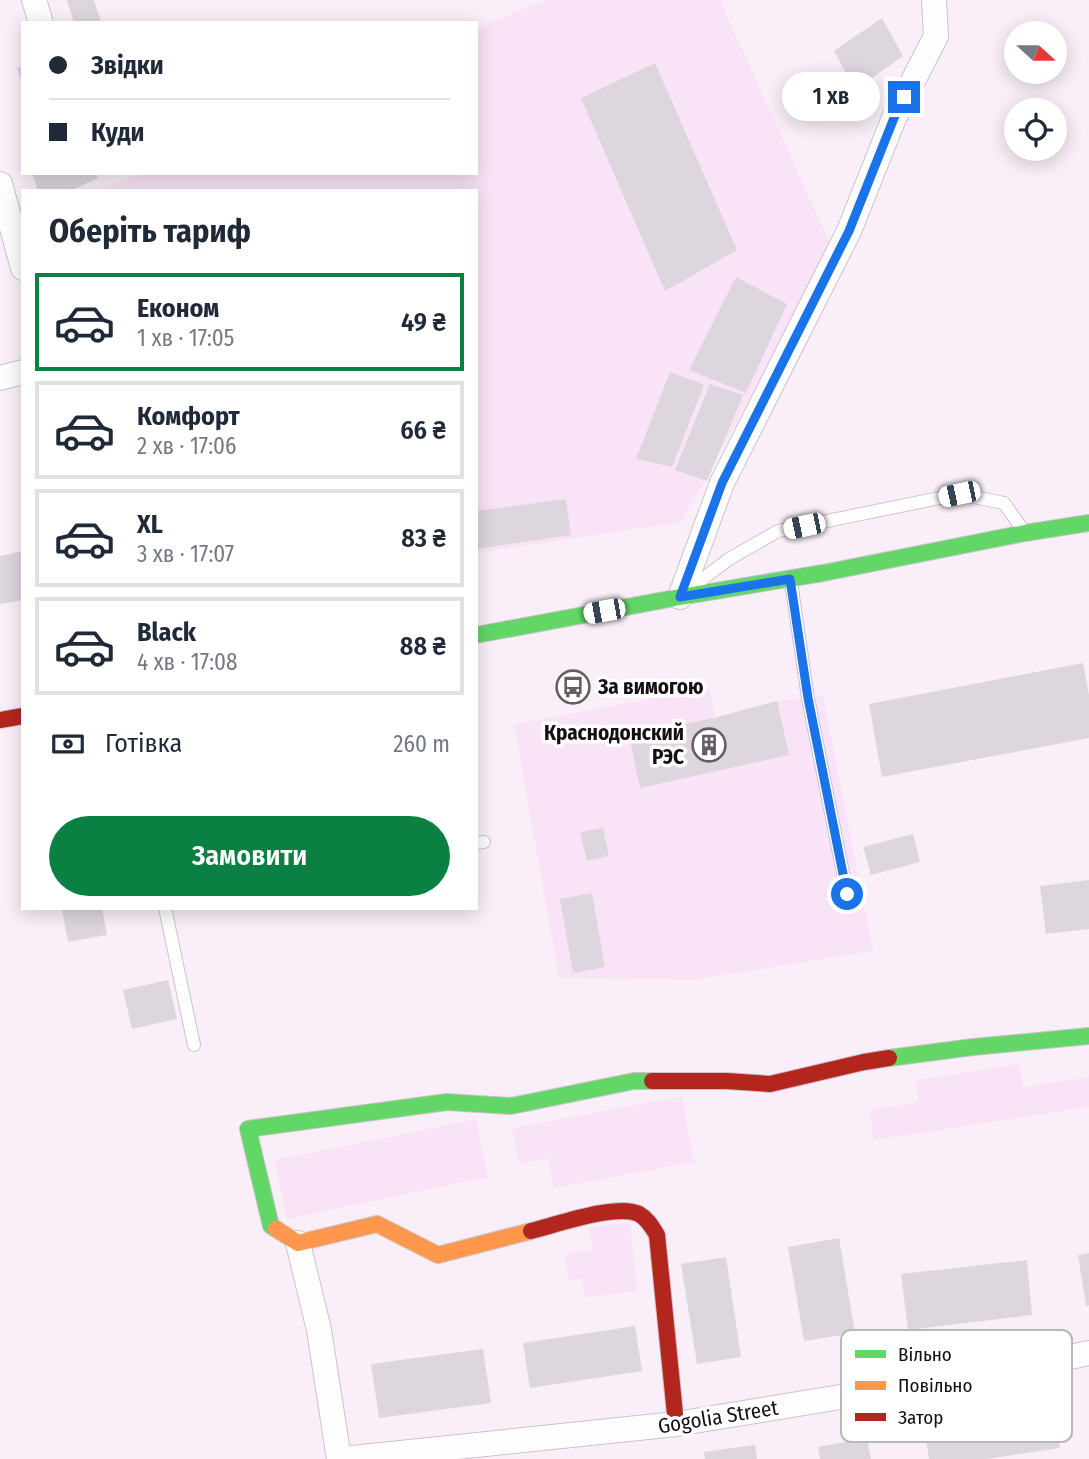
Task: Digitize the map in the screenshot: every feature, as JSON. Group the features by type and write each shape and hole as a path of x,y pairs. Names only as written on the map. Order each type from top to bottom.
{"main road":[{"path":"478,635 1089,523"},
{"path":"0,720 21,716"},
{"path":"676,1424 657,1235 651,1223 640,1214 614,1210 438,1255 377,1224 298,1243 271,1226 248,1129 447,1102 511,1105 634,1081 770,1084 864,1062 973,1047 1089,1036"}],"street":[{"path":"34,0 40,21"},
{"path":"680,597 722,483 849,231 894,118 936,36 934,0"},
{"path":"0,184 21,261"},
{"path":"0,378 21,373"},
{"path":"298,1243 319,1330 341,1459"},
{"name":"Gogolia Street","path":"341,1459 676,1424 841,1397"}],"lane":[{"path":"680,597 729,559 778,531 959,494 1004,503 1025,533"},
{"path":"790,579 808,698 847,894"},
{"path":"165,910 194,1045"}],"shaded area":[{"path":"544,0 720,0 832,248 682,522 478,553 478,189 106,189 137,175 478,175 478,28"},
{"name":"Краснодонский РЭС","path":"709,688 715,717 777,701 823,696 873,951 693,980 559,978 514,724"},
{"path":"1019,1064 1023,1087 1089,1077 1089,1107 874,1140 869,1110 919,1102 916,1080"},
{"path":"682,1096 694,1162 554,1188 548,1158 519,1164 512,1128"},
{"path":"476,1119 488,1177 287,1219 275,1160"},
{"path":"630,1223 637,1291 584,1297 582,1279 568,1281 565,1254 592,1250 589,1227"}],"building":[{"path":"67,0 94,0 100,21 73,21"},
{"path":"882,18 903,56 855,90 834,51"},
{"path":"655,63 737,250 665,291 581,98"},
{"path":"33,175 97,175 98,178 74,189 37,189"},
{"path":"736,277 787,304 746,393 689,370"},
{"path":"670,372 704,385 672,467 636,459"},
{"path":"710,384 743,395 707,481 675,470"},
{"path":"566,499 571,535 478,549 478,511"},
{"path":"21,551 21,600 0,604 0,556"},
{"path":"1083,663 1089,695 1089,738 882,777 869,704"},
{"name":"Краснодонский РЭС","path":"777,701 789,755 640,788 629,735 714,718"},
{"path":"603,828 609,856 587,861 580,832"},
{"path":"913,834 920,862 871,875 863,847"},
{"path":"1089,880 1089,929 1046,934 1040,886"},
{"path":"592,893 605,967 573,973 560,899"},
{"path":"62,910 102,910 107,935 68,942"},
{"path":"168,980 177,1019 132,1029 123,990"},
{"path":"839,1238 854,1330 841,1330 841,1335 804,1341 788,1247"},
{"path":"1089,1253 1089,1305 1086,1306 1078,1255"},
{"path":"726,1257 741,1357 697,1364 681,1264"},
{"path":"1027,1260 1032,1315 908,1330 901,1274"},
{"path":"635,1326 642,1371 530,1388 523,1343"},
{"path":"483,1349 491,1403 379,1418 371,1364"},
{"path":"845,1442 868,1442 871,1459 820,1459 818,1447"},
{"path":"926,1442 1059,1442 1060,1448 986,1459 929,1459"},
{"path":"755,1445 757,1459 705,1459 704,1452"}],"traffic: fast":[{"path":"478,635 1089,523"},
{"path":"889,1058 1089,1036"},
{"path":"276,1229 271,1226 248,1129 447,1102 511,1106 634,1081 652,1081"}],"traffic: slow":[{"path":"276,1229 298,1243 377,1224 438,1255 531,1231"}],"traffic: jam":[{"path":"0,720 21,716"},
{"path":"652,1081 770,1084 889,1058"},
{"path":"531,1231 616,1211 639,1214 650,1223 657,1235 676,1424"}],"place":[{"name":"За вимогою","path":"573,687"},
{"name":"Краснодонский РЭС","path":"709,745"}],"route":[{"path":"847,894 808,698 790,579 680,597 722,483 849,231 904,97"}]}
